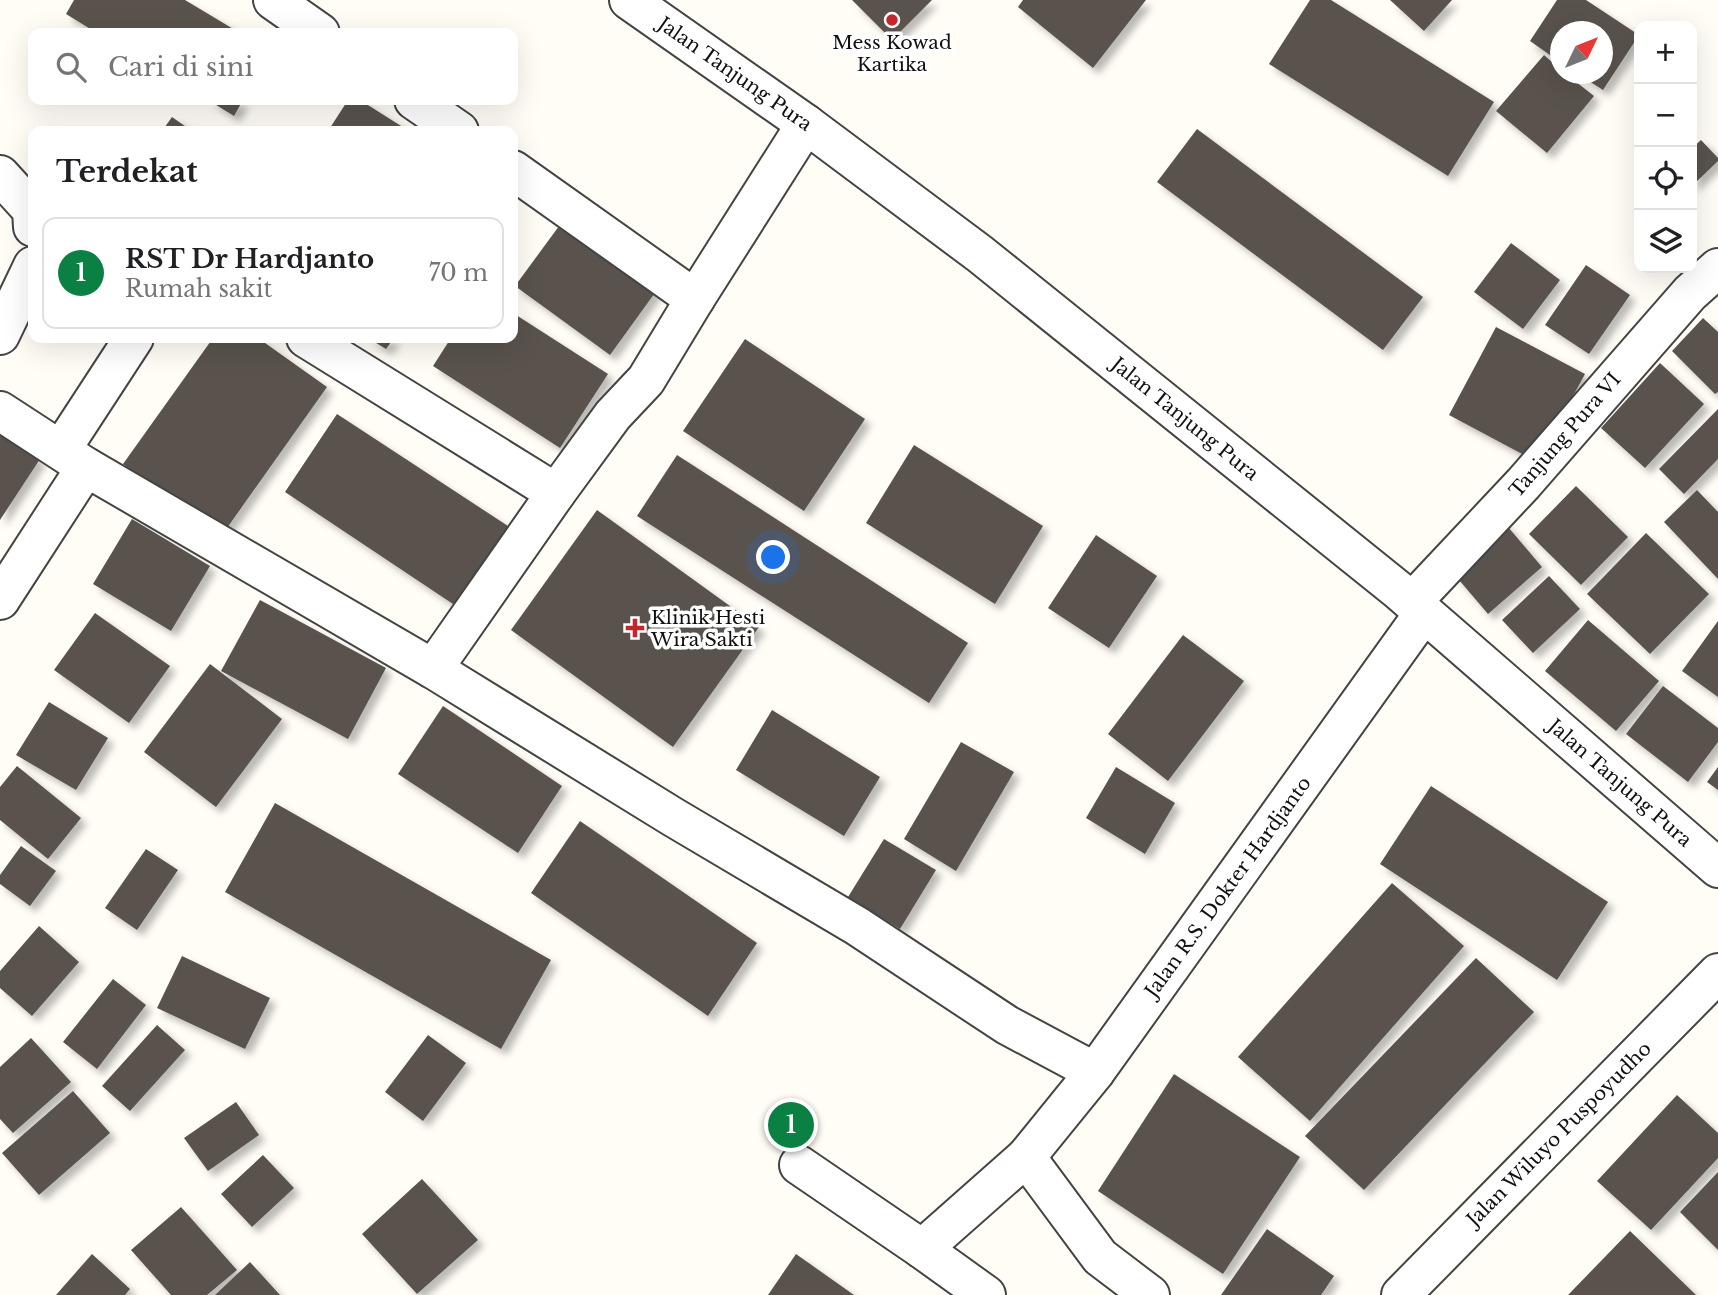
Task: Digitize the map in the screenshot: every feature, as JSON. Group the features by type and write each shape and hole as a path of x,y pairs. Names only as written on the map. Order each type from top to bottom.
{"street":[{"path":"273,0 313,28"},
{"name":"Jalan Tanjung Pura","path":"629,0 806,124 980,254 1418,607 1718,868"},
{"path":"421,105 451,126"},
{"path":"433,669 613,415 646,380 806,124"},
{"path":"518,174 695,299"},
{"path":"0,175 28,206"},
{"name":"Tanjung Pura VI","path":"1418,607 1690,293 1718,268"},
{"path":"0,335 28,276"},
{"path":"0,600 132,343"},
{"path":"314,343 556,493"},
{"path":"0,411 74,458 433,669 673,817 857,926 1007,1025 1095,1072"},
{"name":"Jalan R.S. Dokter Hardjanto","path":"922,1249 1026,1157 1095,1072 1418,607"},
{"name":"Jalan Wiluyo Puspoyudho","path":"1401,1295 1718,972"},
{"path":"1026,1157 1100,1257 1150,1295"},
{"path":"799,1165 986,1295"}],"building":[{"path":"74,0 185,0 232,28 89,28 66,14"},
{"name":"Mess Kowad Kartika","path":"852,0 932,0 892,40"},
{"path":"1023,0 1146,0 1093,68 1018,7"},
{"path":"1310,0 1331,0 1494,102 1448,176 1269,64"},
{"path":"1390,0 1452,0 1424,31"},
{"path":"1557,0 1586,0 1634,32 1634,43 1613,75 1613,21 1550,21 1550,55 1530,41"},
{"path":"1544,55 1550,60 1550,84 1579,84 1594,96 1547,153 1496,111"},
{"path":"1594,84 1607,84 1603,90"},
{"path":"216,105 240,105 234,116"},
{"path":"345,105 368,105 401,126 331,126"},
{"path":"172,117 185,126 166,126"},
{"path":"1197,129 1423,297 1383,350 1157,182"},
{"path":"1701,140 1718,161 1697,181 1697,147"},
{"path":"562,222 657,290 610,355 518,288 518,282"},
{"path":"1511,243 1560,280 1523,329 1474,292"},
{"path":"1586,265 1630,295 1589,354 1545,325"},
{"path":"518,316 608,374 560,448 433,366 448,343 518,343"},
{"path":"1703,318 1718,332 1718,392 1715,394 1672,351"},
{"path":"1496,327 1585,374 1537,462 1449,415"},
{"path":"745,339 865,419 804,511 683,431"},
{"path":"209,343 265,343 327,387 222,535 123,464"},
{"path":"376,343 390,343 386,349"},
{"path":"1660,363 1704,404 1645,468 1601,428"},
{"path":"1718,409 1718,459 1684,494 1659,469"},
{"path":"337,414 508,526 456,606 285,492"},
{"path":"0,433 40,459 0,520"},
{"path":"914,445 1043,526 995,604 866,523"},
{"path":"677,455 968,643 929,703 637,516"},
{"path":"1576,486 1628,537 1581,585 1529,534"},
{"path":"1697,490 1718,512 1718,579 1664,522"},
{"name":"Klinik Hesti Wira Sakti","path":"597,510 759,627 673,747 511,630"},
{"path":"132,519 210,566 171,631 93,584"},
{"path":"1503,521 1542,567 1488,614 1448,567"},
{"path":"1646,533 1709,594 1650,654 1587,594"},
{"path":"1096,535 1157,576 1109,648 1048,608"},
{"path":"1549,576 1580,609 1533,653 1502,620"},
{"path":"260,600 386,668 348,739 221,671"},
{"path":"95,613 170,666 129,723 54,670"},
{"path":"1588,620 1659,681 1616,731 1545,671"},
{"path":"1718,621 1718,697 1682,671"},
{"path":"1183,635 1244,681 1168,781 1108,734"},
{"path":"210,664 282,719 216,807 144,752"},
{"path":"1663,686 1718,728 1718,742 1688,782 1626,734"},
{"path":"49,702 108,738 76,790 16,755"},
{"path":"443,706 562,786 518,853 398,774"},
{"path":"772,710 880,777 844,836 736,770"},
{"path":"961,742 1014,772 956,871 904,839"},
{"path":"17,766 81,818 48,859 0,820 0,787"},
{"path":"1116,767 1175,803 1145,854 1086,818"},
{"path":"1718,767 1718,790 1707,782"},
{"path":"1431,786 1608,902 1557,980 1380,864"},
{"path":"275,803 551,960 501,1049 225,892"},
{"path":"580,821 757,943 708,1016 531,893"},
{"path":"884,839 936,870 900,929 848,897"},
{"path":"21,846 56,871 30,906 0,884 0,875"},
{"path":"146,849 178,870 137,930 105,908"},
{"path":"1392,883 1464,946 1310,1121 1238,1057"},
{"path":"39,926 79,962 32,1016 0,988 0,971"},
{"path":"182,956 270,998 245,1049 157,1008"},
{"path":"1476,958 1534,1012 1364,1190 1305,1136"},
{"path":"113,979 146,1005 97,1069 63,1042"},
{"path":"157,1025 185,1050 130,1111 102,1086"},
{"path":"428,1035 466,1063 423,1121 385,1092"},
{"path":"31,1038 71,1082 13,1133 0,1119 0,1067"},
{"path":"1174,1074 1300,1157 1223,1274 1098,1191"},
{"path":"73,1091 110,1133 39,1195 2,1153"},
{"path":"1677,1095 1718,1133 1718,1158 1651,1230 1597,1181"},
{"path":"236,1102 259,1135 208,1171 184,1138"},
{"path":"263,1155 294,1188 252,1227 221,1194"},
{"path":"1718,1172 1718,1250 1680,1212"},
{"path":"422,1179 478,1240 417,1294 362,1234"},
{"path":"181,1207 237,1270 207,1295 171,1295 131,1250"},
{"path":"1267,1229 1334,1276 1321,1295 1221,1295"},
{"path":"1630,1231 1696,1295 1568,1295"},
{"path":"92,1254 130,1289 125,1295 56,1295"},
{"path":"796,1254 854,1295 768,1295"},
{"path":"250,1262 280,1295 215,1295"}],"place":[{"name":"Mess Kowad Kartika","path":"892,20"},
{"name":"Klinik Hesti Wira Sakti","path":"635,628"},
{"name":"RST Dr Hardjanto","path":"791,1125"}]}
